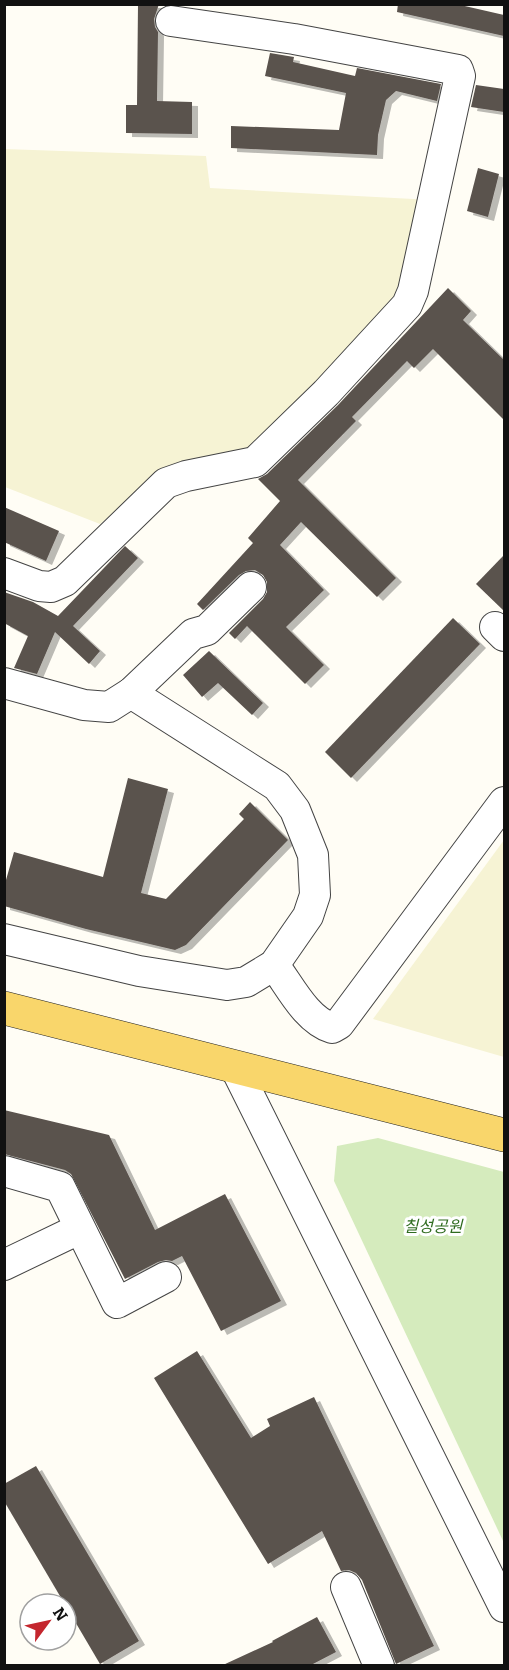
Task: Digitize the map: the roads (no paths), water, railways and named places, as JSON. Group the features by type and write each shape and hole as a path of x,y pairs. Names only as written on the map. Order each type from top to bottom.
{"main road":[{"path":"4,1008 504,1135"}],"street":[{"path":"4,573 39,586 51,587 66,581 166,483 186,476 255,462 326,393 407,304 413,291 460,76 458,70 294,39 171,21"},
{"path":"4,682 84,705 109,707 131,693 193,634 207,630 251,586"},
{"path":"4,939 139,970 227,985 246,982 274,965 308,916 315,895 313,855 295,810 277,786 131,693"},
{"path":"274,965 312,1017 322,1025 332,1028 339,1024 504,802"},
{"path":"235,1067 504,1606"},
{"path":"4,1172 60,1187 117,1303 166,1277"},
{"path":"4,1265 79,1229"},
{"path":"346,1587 379,1665"}],"park label":[{"name":"칠성공원","path":"433,1226"}]}
